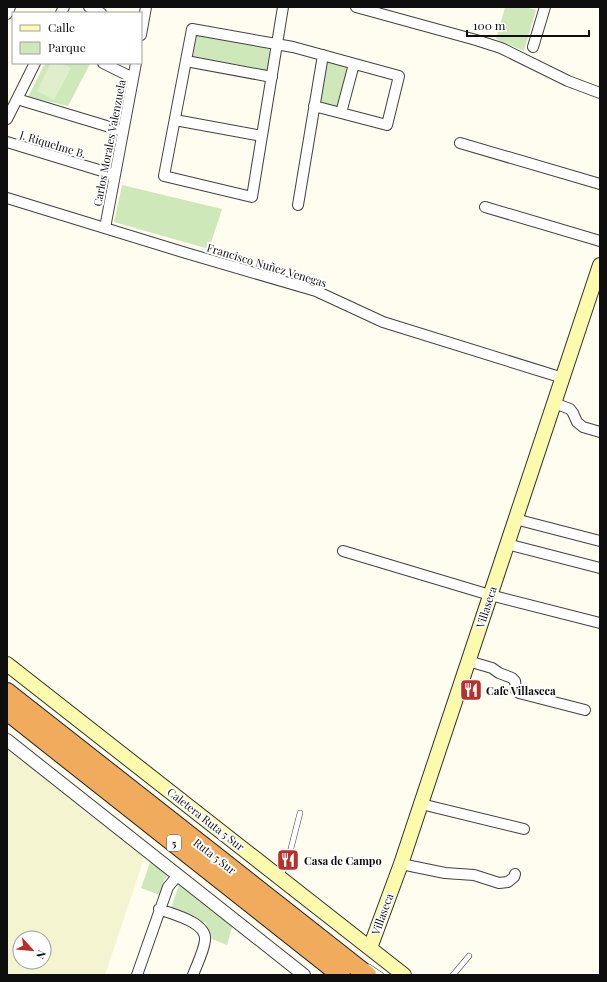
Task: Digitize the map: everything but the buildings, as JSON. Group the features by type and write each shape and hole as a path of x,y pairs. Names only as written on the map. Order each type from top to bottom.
{"highway":[{"name":"Ruta 5 Sur","path":"7,692 323,940 366,969"},
{"name":"Ruta 5 Sur","path":"7,711 342,975"}],"main road":[{"name":"Villaseca","path":"370,948 401,864 600,265"},
{"name":"Caletera Ruta 5 Sur","path":"7,664 404,975"}],"street":[{"path":"7,14 10,7"},
{"path":"89,7 99,12"},
{"path":"142,29 146,7"},
{"path":"283,7 277,44 272,76 252,197 164,176 192,29 277,44 399,76 387,125 314,106"},
{"path":"356,7 368,9 501,48 568,81 600,93"},
{"path":"534,47 544,7"},
{"path":"298,205 323,55"},
{"path":"186,61 272,76"},
{"path":"7,119 34,64"},
{"path":"105,64 133,78"},
{"name":"Carlos Morales Valenzuela","path":"105,228 136,64"},
{"path":"341,113 354,64"},
{"path":"17,99 123,131"},
{"path":"175,120 262,136"},
{"name":"J. Riquelme B.","path":"7,142 115,175"},
{"path":"460,143 600,184"},
{"name":"Francisco Nuñez Venegas","path":"7,198 316,291 383,322 563,378"},
{"path":"485,207 600,240"},
{"path":"554,403 570,408 577,422 582,427 600,432"},
{"path":"515,519 600,541"},
{"path":"507,544 600,568"},
{"path":"343,551 490,595 600,623"},
{"path":"468,661 492,668 499,673 512,678 515,681 516,690 519,693 585,710"},
{"path":"7,740 304,975"},
{"path":"420,806 523,832"},
{"path":"401,864 445,873 474,875 499,883 508,882 514,877 515,874"},
{"path":"137,975 168,887 178,875"},
{"path":"159,909 198,924 203,930 205,941 193,975"}],"lane":[{"path":"279,876 287,864 300,813"},
{"path":"323,940 357,959"},
{"path":"453,975 469,956"},
{"path":"366,969 382,975"}],"green space":[{"path":"505,7 525,7 536,10 524,51 496,39"},
{"path":"195,32 270,45 267,73 191,59"},
{"path":"328,61 346,66 348,71 339,107 337,108 320,104 318,101 325,64"},
{"path":"44,64 90,64 68,106 28,97"},
{"path":"50,64 63,64 71,68 54,100 37,91"},
{"path":"122,185 222,209 209,249 114,222"},
{"path":"7,747 146,852 105,975 7,975"},
{"path":"152,857 171,873 164,880 160,895 141,888"},
{"path":"181,880 233,924 227,945 212,939 206,923 171,908"}],"place":[{"name":"Cafe Villaseca","path":"471,690"},
{"name":"Casa de Campo","path":"288,860"}]}
